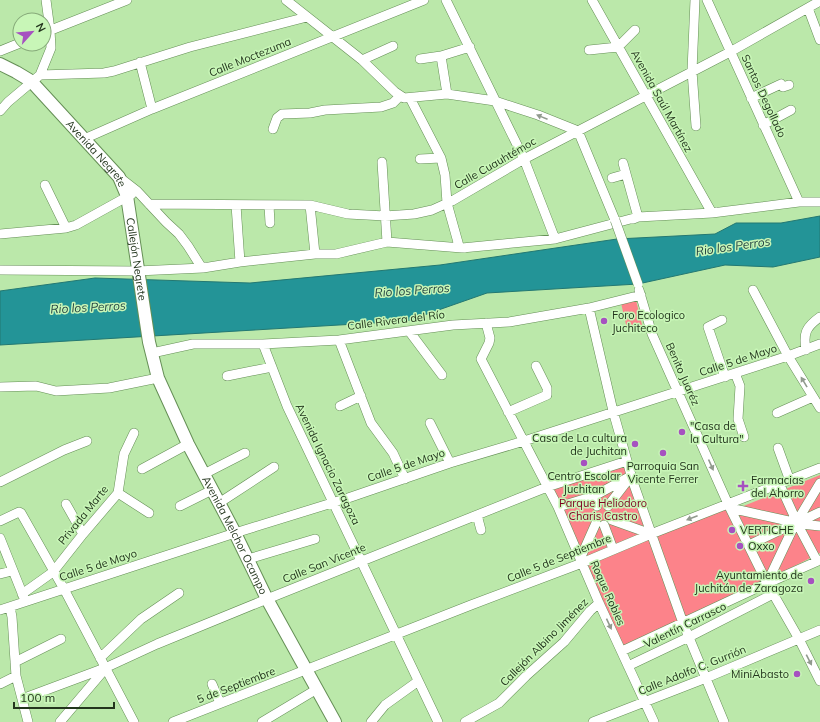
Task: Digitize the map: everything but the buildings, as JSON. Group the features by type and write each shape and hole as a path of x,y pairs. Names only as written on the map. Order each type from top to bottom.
{"main road":[{"name":"Avenida Negrete","path":"0,64 16,72 35,78 84,138 119,177"},
{"name":"Callejón Negrete","path":"119,177 132,194 138,271 150,347"},
{"name":"Avenida Melchor Ocampo","path":"150,347 158,378 188,444 235,533 267,599 335,722"}],"street":[{"path":"46,0 46,12"},
{"path":"52,30 127,0"},
{"path":"286,0 362,60 395,92 404,98 447,94 495,101 538,115 578,131"},
{"name":"Calle Moctezuma","path":"84,138 152,109 424,0"},
{"path":"446,0 524,159 555,239"},
{"name":"Avenida Saúl Martínez","path":"592,0 712,213"},
{"path":"695,0 692,71 696,126"},
{"name":"Santos Degollado","path":"707,0 799,202"},
{"name":"Calle Cuauhtémoc","path":"149,204 310,205 348,214 385,216 414,214 432,210 447,204 524,159 645,94 730,52 820,1"},
{"path":"808,8 820,40"},
{"path":"35,78 114,71 198,45 308,17"},
{"path":"588,50 618,46 635,30"},
{"path":"0,51 12,46"},
{"path":"362,60 393,46"},
{"path":"420,59 441,56 470,47"},
{"path":"1,105 35,78 48,52"},
{"path":"441,56 447,94"},
{"path":"140,62 152,109"},
{"path":"751,98 780,84 783,88 790,85"},
{"path":"273,129 277,118 282,114 381,107 393,103 400,96"},
{"path":"410,98 441,158 445,175 447,204 459,246 462,248"},
{"path":"764,125 791,110"},
{"name":"Benito Juaréz","path":"578,131 615,220 638,284 652,334 677,392 729,506 767,584 799,640 820,682"},
{"path":"420,159 441,158"},
{"path":"382,162 387,242"},
{"path":"623,163 638,217"},
{"path":"612,178 626,174"},
{"path":"45,184 66,228"},
{"path":"0,234 66,228 84,222 132,194"},
{"name":"Avenida Negrete","path":"132,194 149,204 179,234 203,268"},
{"path":"0,270 138,271 203,268 240,262 315,254 336,254 387,242 462,248 555,239 638,217 712,213 820,200"},
{"path":"236,205 240,262"},
{"path":"269,205 270,223"},
{"path":"310,205 315,254"},
{"path":"753,290 788,356 820,408"},
{"name":"Calle Rivera del Río","path":"150,347 193,344 263,344 339,340 453,325 509,322 589,308 641,295"},
{"path":"589,308 613,411 631,476 683,623 724,722"},
{"path":"806,350 804,338 807,329 810,324 820,317"},
{"path":"722,320 708,327 724,377"},
{"name":"Roque Robles","path":"486,323 490,338 481,359 558,507 599,603 654,722"},
{"path":"409,331 442,375"},
{"path":"339,340 371,423 393,453 404,479"},
{"name":"Avenida Ignacio Zaragoza","path":"263,344 287,406 438,722"},
{"name":"Calle 5 de Mayo","path":"0,610 10,607 24,598 64,589 450,463 724,377 820,344"},
{"path":"508,412 547,395 547,388 536,366"},
{"path":"227,376 272,367"},
{"path":"735,373 740,386 738,419 744,436"},
{"path":"0,387 36,386 56,391 109,388 158,378"},
{"path":"340,406 361,396"},
{"path":"777,413 813,397"},
{"path":"430,423 450,463"},
{"name":"Privada Marte","path":"24,598 53,572 82,534 118,493 124,454 134,433"},
{"path":"0,482 71,447 87,441"},
{"path":"142,469 188,444"},
{"path":"778,448 790,481"},
{"path":"204,474 245,453"},
{"name":"Calle San Vicente","path":"22,699 105,668 157,644 547,487 627,461"},
{"path":"219,503 274,467"},
{"name":"Calle 5 de Septiembre","path":"307,670 396,636 581,561 729,506 820,468"},
{"path":"558,507 594,496 631,476"},
{"path":"608,506 631,476"},
{"path":"767,584 797,523 820,483"},
{"path":"780,485 797,523 819,560"},
{"path":"180,506 212,490"},
{"path":"118,493 149,512"},
{"path":"594,496 597,506"},
{"path":"66,504 82,534"},
{"path":"729,506 797,523 820,526"},
{"path":"0,521 19,512 21,514 64,589 134,722"},
{"path":"749,545 820,512"},
{"path":"477,515 481,530"},
{"path":"604,523 651,534"},
{"path":"581,561 604,523"},
{"path":"604,523 613,549"},
{"path":"0,538 24,598"},
{"path":"248,559 315,539"},
{"name":"Valentín Carrasco","path":"622,651 819,560"},
{"path":"0,574 12,571"},
{"path":"100,658 141,619 179,593"},
{"name":"Valentín Carrasco","path":"628,666 689,638 773,594"},
{"name":"Callejón Albino Jiménez","path":"465,722 499,703 526,676 564,642 590,611 599,603"},
{"path":"10,607 16,676 28,722"},
{"name":"Calle Adolfo C. Gurrión","path":"593,722 706,678 820,630"},
{"path":"15,662 61,639"},
{"path":"60,722 105,668"},
{"name":"5 de Septiembre","path":"173,722 307,670"},
{"path":"0,684 16,676"},
{"path":"371,722 385,706 418,682"},
{"path":"212,684 220,703"},
{"path":"262,722 317,689"}],"green space":[{"path":"636,300 643,329 628,333 621,303"},
{"name":"Parque Heliodoro Charis Castro","path":"626,462 650,534 728,504 767,583 622,651 599,603 585,558 554,489"},
{"path":"820,475 820,553 769,579 736,509"}],"water":[{"name":"Rio los Perros","path":"820,216 820,257 773,267 725,265 638,284 487,293 407,321 0,345 0,291 95,278 250,283 440,265 617,239 715,234 736,223 781,223"}],"place":[{"name":"Foro Ecologico Juchiteco","path":"604,321"},
{"name":"\"Casa de la Cultura\"","path":"682,432"},
{"name":"Casa de La cultura de Juchitan","path":"635,444"},
{"name":"Parroquia San Vicente Ferrer","path":"663,453"},
{"name":"Centro Escolar Juchitan","path":"584,463"},
{"name":"Farmacias del Ahorro","path":"743,486"},
{"name":"VERTICHE","path":"732,530"},
{"name":"Oxxo","path":"740,546"},
{"name":"Ayuntamiento de Juchitán de Zaragoza","path":"811,581"},
{"name":"MiniAbasto","path":"797,674"}]}
